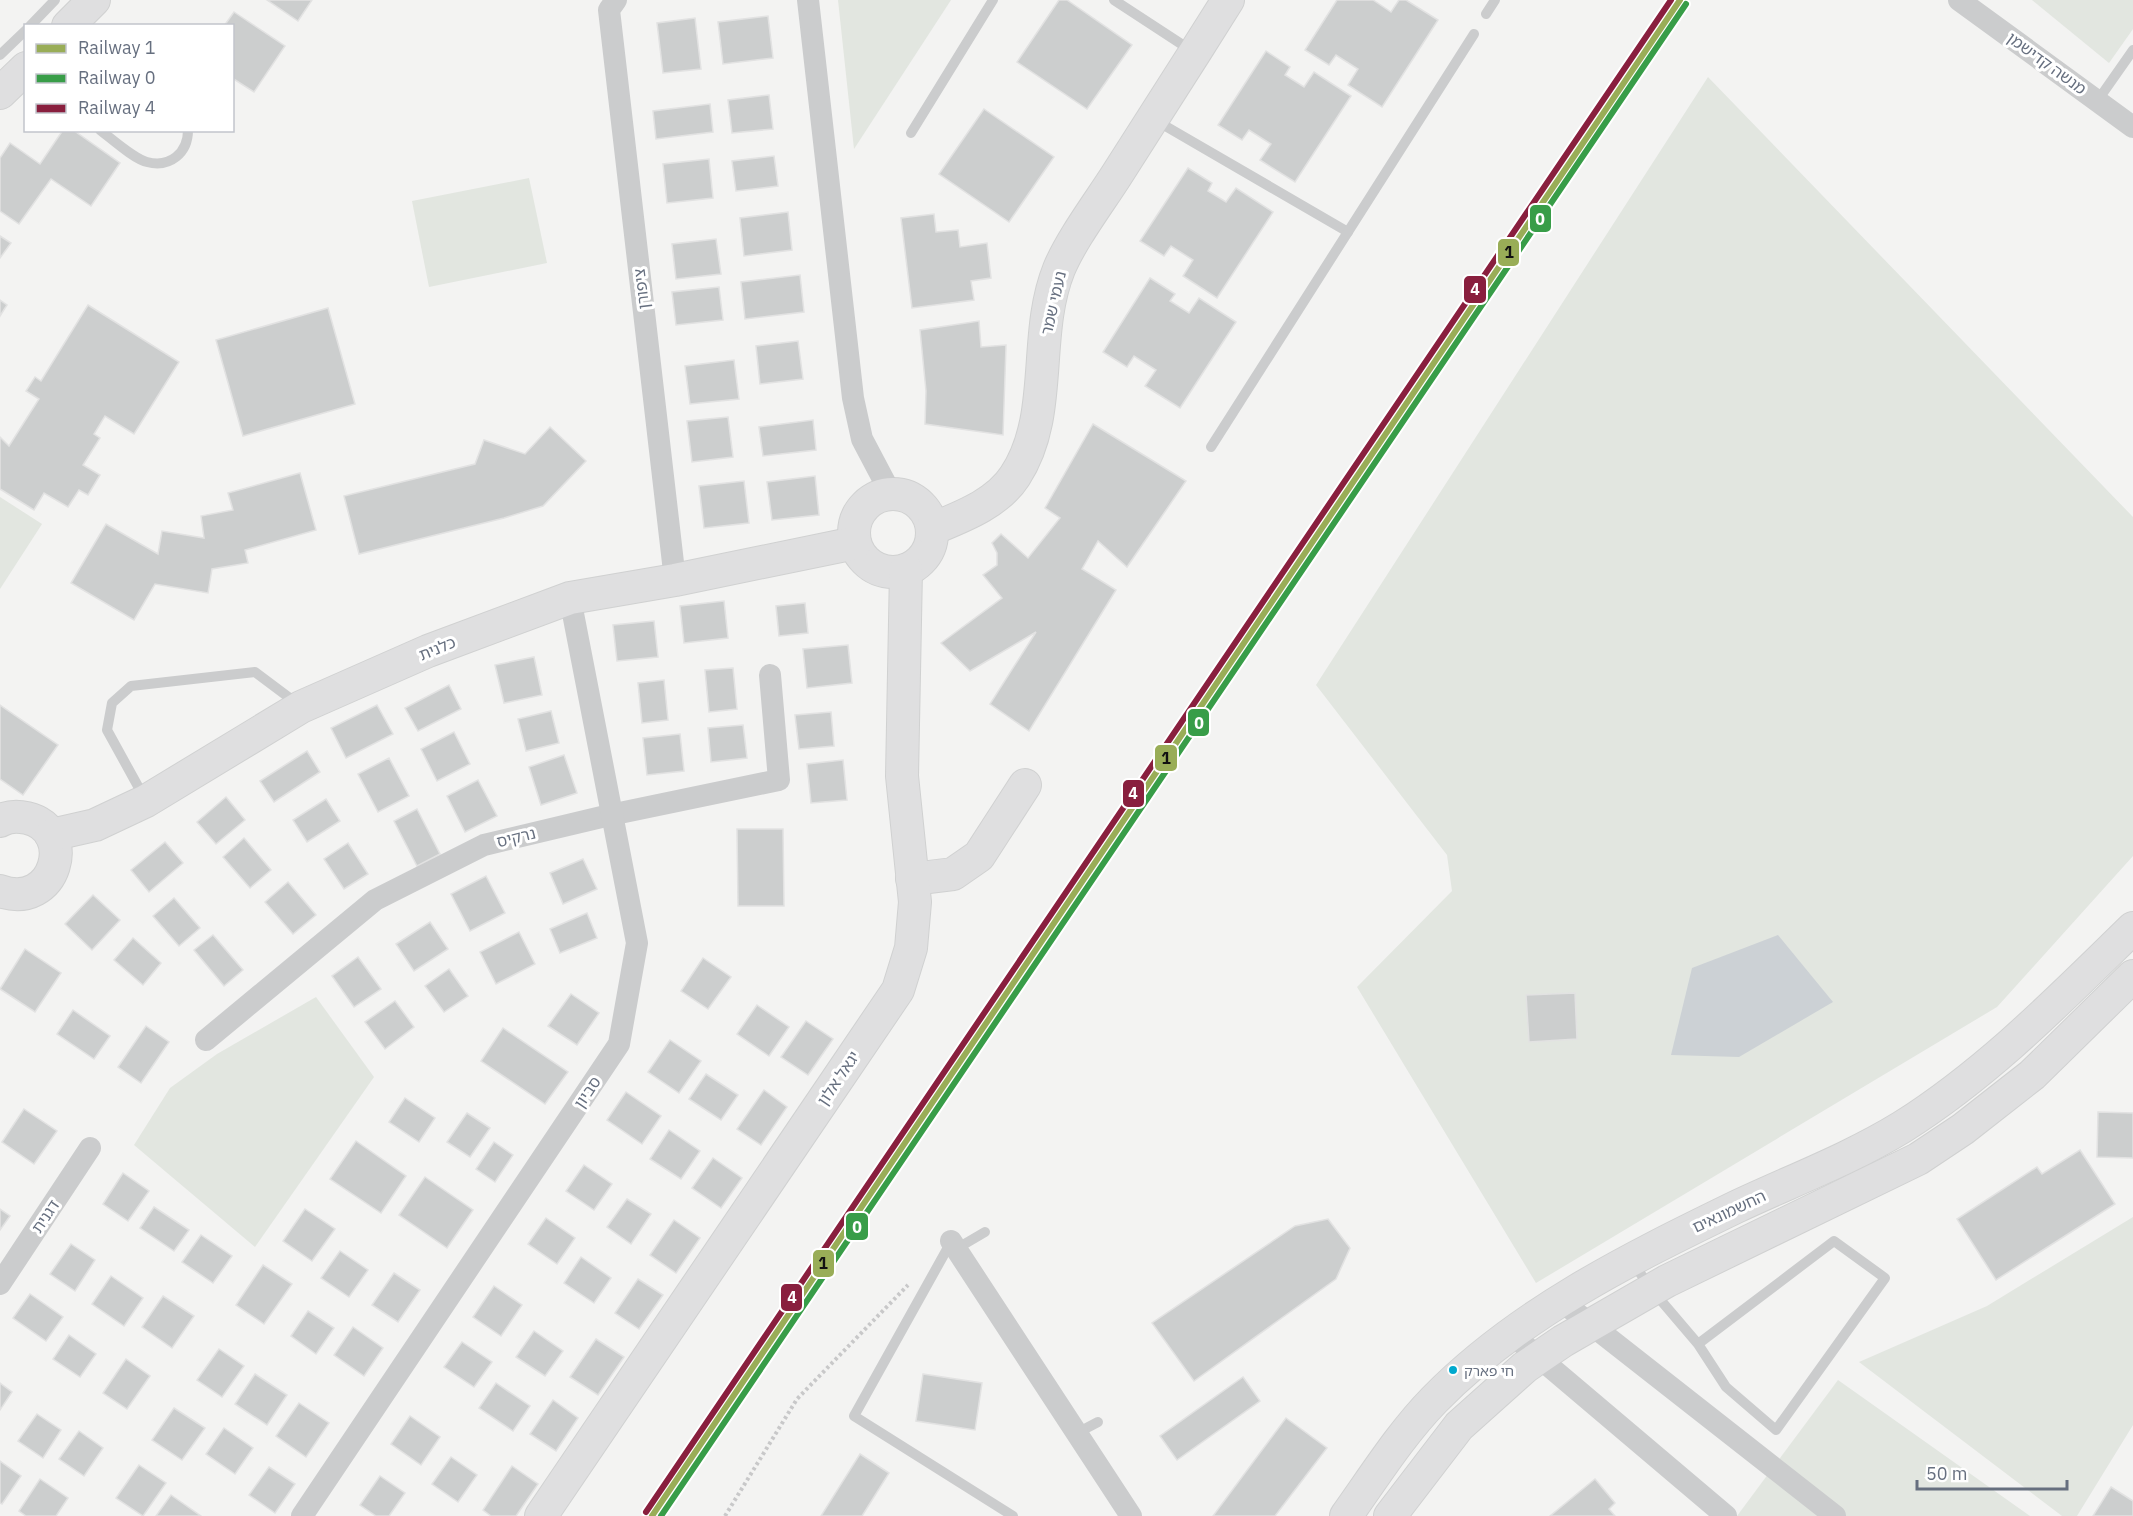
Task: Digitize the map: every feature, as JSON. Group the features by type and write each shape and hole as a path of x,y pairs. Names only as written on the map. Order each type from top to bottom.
{"street":[{"path":"70,24 94,0"},
{"name":"ציפורן","path":"616,0 609,10 675,580"},
{"path":"808,0 853,398 862,439 891,494"},
{"name":"נעמי שמר","path":"932,529 968,514 992,498 1014,478 1030,450 1038,417 1046,326 1059,270 1228,0"},
{"name":"מנשה קדישמן","path":"1959,0 2133,127"},
{"path":"891,494 910,498 921,506 932,529 926,554 917,564 906,570 893,572 874,567 860,555 855,543 855,524 863,507 873,499 891,494"},
{"name":"כלנית","path":"51,835 95,825 146,801 301,707 428,651 570,598 675,580 855,543"},
{"name":"יגאל אלון","path":"541,1516 898,990 911,948 915,902 902,777 906,570"},
{"name":"סביון","path":"302,1516 619,1044 637,943 610,815 570,598"},
{"name":"נרקיס","path":"206,1040 375,900 483,845 610,815 779,780 770,675"},
{"path":"912,879 953,874 979,856 1025,785"},
{"path":"0,821 17,817 30,819 42,825 51,835 56,859 47,882 26,894 0,892"},
{"name":"החשמונאים","path":"1347,1516 1400,1441 1432,1402 1510,1333 1631,1260 1697,1226 1855,1152 1900,1128 1942,1101 2008,1048 2133,928"},
{"path":"1390,1516 1428,1462 1459,1426 1498,1389 1539,1357 1589,1325 1652,1290 1918,1159 1963,1129 2032,1075 2133,976"},
{"name":"דגנית","path":"0,1284 90,1148"},
{"path":"953,1245 1131,1516"},
{"path":"1561,1301 1835,1516"},
{"path":"1510,1333 1726,1516"}],"lane":[{"path":"32,24 55,0"},
{"path":"911,133 993,0"},
{"path":"1114,0 1194,53"},
{"path":"1486,14 1495,0"},
{"path":"1211,447 1474,34"},
{"path":"14,74 24,37"},
{"path":"2098,100 2133,50"},
{"path":"1152,119 1348,232"},
{"path":"103,132 146,162 164,163 179,156 187,144 188,132"},
{"path":"146,801 107,730 112,703 131,686 255,672 301,707"},
{"path":"986,1232 953,1245 854,1416 1013,1516"},
{"path":"1631,1260 1652,1290 1698,1344 1726,1387 1776,1430 1885,1278 1834,1241 1698,1344"},
{"path":"1077,1433 1098,1422"}],"path":[{"path":"725,1516 797,1399 910,1283"}],"shaded area":[{"path":"838,0 951,0 854,149"},
{"path":"2032,0 2133,0 2133,29 2109,63"},
{"path":"1708,77 2133,517 2133,856 1997,1007 1536,1283 1357,987 1452,891 1447,855 1316,685"},
{"path":"529,178 547,263 429,287 412,201"},
{"path":"0,497 42,524 0,589"},
{"path":"1778,935 1833,1002 1739,1057 1671,1055 1692,968"},
{"path":"316,997 374,1077 255,1247 134,1145 170,1088 217,1054"},
{"path":"2133,1217 2133,1425 2077,1516 2062,1516 1859,1362 1987,1306"},
{"path":"1838,1380 2030,1516 1737,1516"}],"building":[{"path":"267,0 312,0 298,21"},
{"path":"1059,0 1067,0 1132,45 1087,109 1017,62"},
{"path":"1337,0 1373,0 1391,12 1399,0 1406,0 1438,20 1382,107 1348,85 1358,69 1336,55 1329,65 1305,50"},
{"path":"234,12 285,46 254,92 234,79 234,24 225,24"},
{"path":"768,16 773,58 723,64 718,22"},
{"path":"695,18 701,69 663,73 657,23"},
{"path":"1266,51 1290,67 1285,75 1304,87 1314,72 1351,96 1295,182 1260,160 1271,144 1249,130 1242,140 1218,125"},
{"path":"769,95 773,129 732,133 728,100"},
{"path":"710,104 713,132 656,139 653,111"},
{"path":"984,109 1054,157 1009,222 939,174"},
{"path":"62,132 76,132 120,163 91,206 51,179 19,224 0,211 0,158 10,143 40,164"},
{"path":"774,156 778,186 736,191 732,161"},
{"path":"709,159 713,198 667,203 663,164"},
{"path":"1188,168 1212,183 1208,191 1226,202 1236,188 1273,212 1217,298 1183,276 1193,260 1171,246 1164,256 1140,241"},
{"path":"788,212 792,250 744,256 740,218"},
{"path":"934,214 936,232 958,230 960,247 987,243 991,278 971,281 974,300 912,308 901,218"},
{"path":"0,236 11,243 0,258"},
{"path":"716,239 721,274 676,279 672,244"},
{"path":"800,275 804,312 745,319 741,282"},
{"path":"1150,278 1175,294 1170,301 1189,313 1199,298 1236,322 1180,408 1145,386 1156,370 1134,356 1127,367 1103,352"},
{"path":"719,287 723,320 676,325 672,292"},
{"path":"0,300 7,305 0,316"},
{"path":"88,305 179,362 134,434 105,416 94,434 100,438 83,465 100,475 88,495 79,490 68,507 44,493 34,510 0,489 0,437 9,446 39,399 26,391 35,377 41,381"},
{"path":"328,308 355,404 243,436 216,340"},
{"path":"979,321 981,347 1006,345 1003,435 925,424 926,391 920,330"},
{"path":"798,341 803,379 760,384 756,346"},
{"path":"734,360 739,399 690,404 685,366"},
{"path":"728,417 733,457 692,462 687,421"},
{"path":"813,420 816,450 763,456 759,427"},
{"path":"1093,424 1186,481 1127,567 1098,541 1082,569 1116,590 1029,731 990,704 1036,632 970,671 941,643 1002,598 983,575 997,565 997,553 992,543 1001,534 1028,558 1060,518 1045,508"},
{"path":"550,427 586,461 543,506 359,554 344,496 475,464 484,440 525,454"},
{"path":"300,473 316,530 245,550 248,563 212,569 208,593 155,584 134,620 71,583 106,524 158,554 162,531 204,538 201,516 233,510 228,493"},
{"path":"815,476 819,515 772,520 767,482"},
{"path":"744,481 749,523 704,528 699,486"},
{"path":"724,601 728,638 684,643 680,606"},
{"path":"805,603 808,633 779,636 776,606"},
{"path":"654,621 658,657 617,661 613,625"},
{"path":"848,645 852,683 807,688 803,649"},
{"path":"534,657 542,695 504,703 495,665"},
{"path":"733,668 737,709 709,712 705,670"},
{"path":"664,680 668,720 642,723 638,683"},
{"path":"449,685 461,709 418,731 405,708"},
{"path":"0,705 58,745 23,795 0,779"},
{"path":"377,705 393,734 346,758 331,728"},
{"path":"551,711 559,743 526,751 518,719"},
{"path":"831,712 834,746 799,749 795,715"},
{"path":"743,725 747,758 711,762 708,728"},
{"path":"454,732 470,764 437,781 421,749"},
{"path":"680,734 684,771 647,775 643,738"},
{"path":"307,751 320,772 274,802 260,781"},
{"path":"564,755 577,793 541,805 529,767"},
{"path":"389,758 409,796 378,812 358,774"},
{"path":"843,760 847,800 811,803 807,764"},
{"path":"478,780 497,816 465,832 447,796"},
{"path":"226,797 245,820 216,844 197,822"},
{"path":"326,799 340,821 307,842 293,820"},
{"path":"417,809 440,854 417,866 394,821"},
{"path":"737,829 783,829 784,906 738,906"},
{"path":"244,838 271,870 250,888 223,857"},
{"path":"165,842 183,863 149,892 131,870"},
{"path":"348,843 368,874 344,889 324,859"},
{"path":"583,859 597,889 563,904 550,873"},
{"path":"486,876 505,913 470,931 451,894"},
{"path":"288,882 316,915 293,934 265,902"},
{"path":"93,895 120,920 92,950 65,924"},
{"path":"174,898 200,928 179,946 153,916"},
{"path":"587,913 597,938 560,953 550,929"},
{"path":"430,922 448,949 414,971 396,944"},
{"path":"519,932 535,964 496,984 480,952"},
{"path":"213,935 243,970 224,986 194,950"},
{"path":"133,938 161,963 143,985 114,960"},
{"path":"25,949 61,973 35,1012 0,989"},
{"path":"358,957 381,989 354,1007 332,976"},
{"path":"703,958 731,977 708,1009 681,991"},
{"path":"449,969 468,996 444,1012 425,986"},
{"path":"1575,993 1577,1039 1529,1042 1526,995"},
{"path":"571,994 599,1013 577,1045 548,1026"},
{"path":"395,1001 414,1027 385,1049 365,1022"},
{"path":"757,1005 789,1027 769,1056 737,1034"},
{"path":"73,1010 110,1036 94,1059 57,1034"},
{"path":"806,1021 833,1039 808,1075 781,1057"},
{"path":"146,1026 169,1042 141,1083 118,1067"},
{"path":"503,1028 568,1072 545,1104 481,1061"},
{"path":"670,1040 701,1061 679,1093 648,1072"},
{"path":"706,1074 738,1095 721,1120 689,1099"},
{"path":"764,1090 787,1107 761,1145 737,1129"},
{"path":"626,1092 661,1116 642,1144 607,1120"},
{"path":"405,1098 435,1118 419,1142 389,1122"},
{"path":"24,1109 57,1131 34,1164 2,1142"},
{"path":"2098,1112 2133,1113 2133,1158 2097,1157"},
{"path":"467,1113 490,1128 470,1157 447,1142"},
{"path":"669,1130 700,1151 681,1179 650,1159"},
{"path":"356,1141 406,1176 381,1213 330,1179"},
{"path":"494,1142 513,1155 495,1182 476,1169"},
{"path":"2080,1150 2115,1204 1996,1280 1957,1219 2037,1167 2042,1174"},
{"path":"713,1158 742,1178 721,1208 692,1188"},
{"path":"584,1165 612,1184 594,1210 566,1191"},
{"path":"123,1173 149,1191 128,1221 103,1204"},
{"path":"425,1177 473,1210 447,1248 399,1215"},
{"path":"627,1199 651,1214 631,1244 607,1227"},
{"path":"154,1207 189,1230 174,1251 140,1228"},
{"path":"0,1209 10,1216 0,1230"},
{"path":"305,1209 335,1229 312,1261 283,1241"},
{"path":"546,1218 575,1238 557,1264 528,1244"},
{"path":"1328,1219 1350,1248 1336,1279 1194,1381 1152,1323 1295,1226"},
{"path":"674,1220 700,1238 676,1273 650,1255"},
{"path":"201,1235 232,1256 213,1283 182,1262"},
{"path":"71,1244 95,1260 75,1291 50,1274"},
{"path":"340,1251 368,1270 349,1297 321,1278"},
{"path":"581,1257 611,1278 594,1303 564,1283"},
{"path":"263,1265 292,1284 264,1324 236,1305"},
{"path":"394,1273 420,1290 398,1322 372,1305"},
{"path":"111,1276 143,1298 124,1326 92,1304"},
{"path":"638,1279 663,1295 639,1329 615,1313"},
{"path":"494,1286 522,1305 501,1336 473,1317"},
{"path":"30,1294 63,1317 46,1341 13,1318"},
{"path":"163,1296 194,1316 172,1348 142,1327"},
{"path":"308,1311 334,1328 316,1354 291,1336"},
{"path":"353,1327 383,1348 364,1376 334,1355"},
{"path":"534,1331 563,1351 545,1376 516,1357"},
{"path":"69,1335 96,1354 80,1377 53,1359"},
{"path":"596,1339 624,1357 598,1395 570,1377"},
{"path":"462,1342 492,1362 474,1387 444,1367"},
{"path":"219,1349 244,1366 222,1397 197,1380"},
{"path":"126,1359 150,1376 127,1409 103,1393"},
{"path":"255,1374 287,1395 267,1425 235,1404"},
{"path":"923,1374 982,1383 975,1430 916,1421"},
{"path":"1243,1377 1260,1401 1177,1460 1160,1436"},
{"path":"0,1383 12,1392 0,1410"},
{"path":"496,1383 530,1406 513,1431 479,1408"},
{"path":"553,1400 578,1418 556,1451 530,1434"},
{"path":"299,1403 329,1423 306,1457 276,1436"},
{"path":"174,1408 205,1428 182,1460 152,1440"},
{"path":"37,1414 61,1430 43,1458 18,1441"},
{"path":"410,1416 440,1437 421,1465 391,1444"},
{"path":"1286,1418 1327,1448 1275,1516 1213,1516"},
{"path":"224,1428 253,1448 235,1474 206,1454"},
{"path":"79,1431 103,1448 84,1476 59,1459"},
{"path":"860,1454 889,1473 862,1516 821,1516"},
{"path":"451,1457 477,1475 458,1502 432,1484"},
{"path":"0,1461 21,1476 2,1504 0,1503"},
{"path":"139,1465 166,1483 143,1516 116,1498"},
{"path":"512,1466 538,1484 516,1516 491,1516 483,1510"},
{"path":"269,1467 295,1484 275,1513 249,1495"},
{"path":"380,1476 405,1493 389,1516 376,1516 360,1505"},
{"path":"40,1479 68,1498 56,1516 26,1516 19,1511"},
{"path":"1595,1479 1615,1503 1609,1509 1615,1516 1550,1516"},
{"path":"2111,1487 2133,1501 2133,1516 2093,1516"},
{"path":"171,1495 201,1516 156,1516"}],"rail line":[{"name":"4","path":"646,1512 1671,0"},
{"name":"1","path":"652,1516 1680,0"},
{"name":"0","path":"661,1516 1686,4"}],"place":[{"name":"חי פארק","path":"1453,1370"}]}
